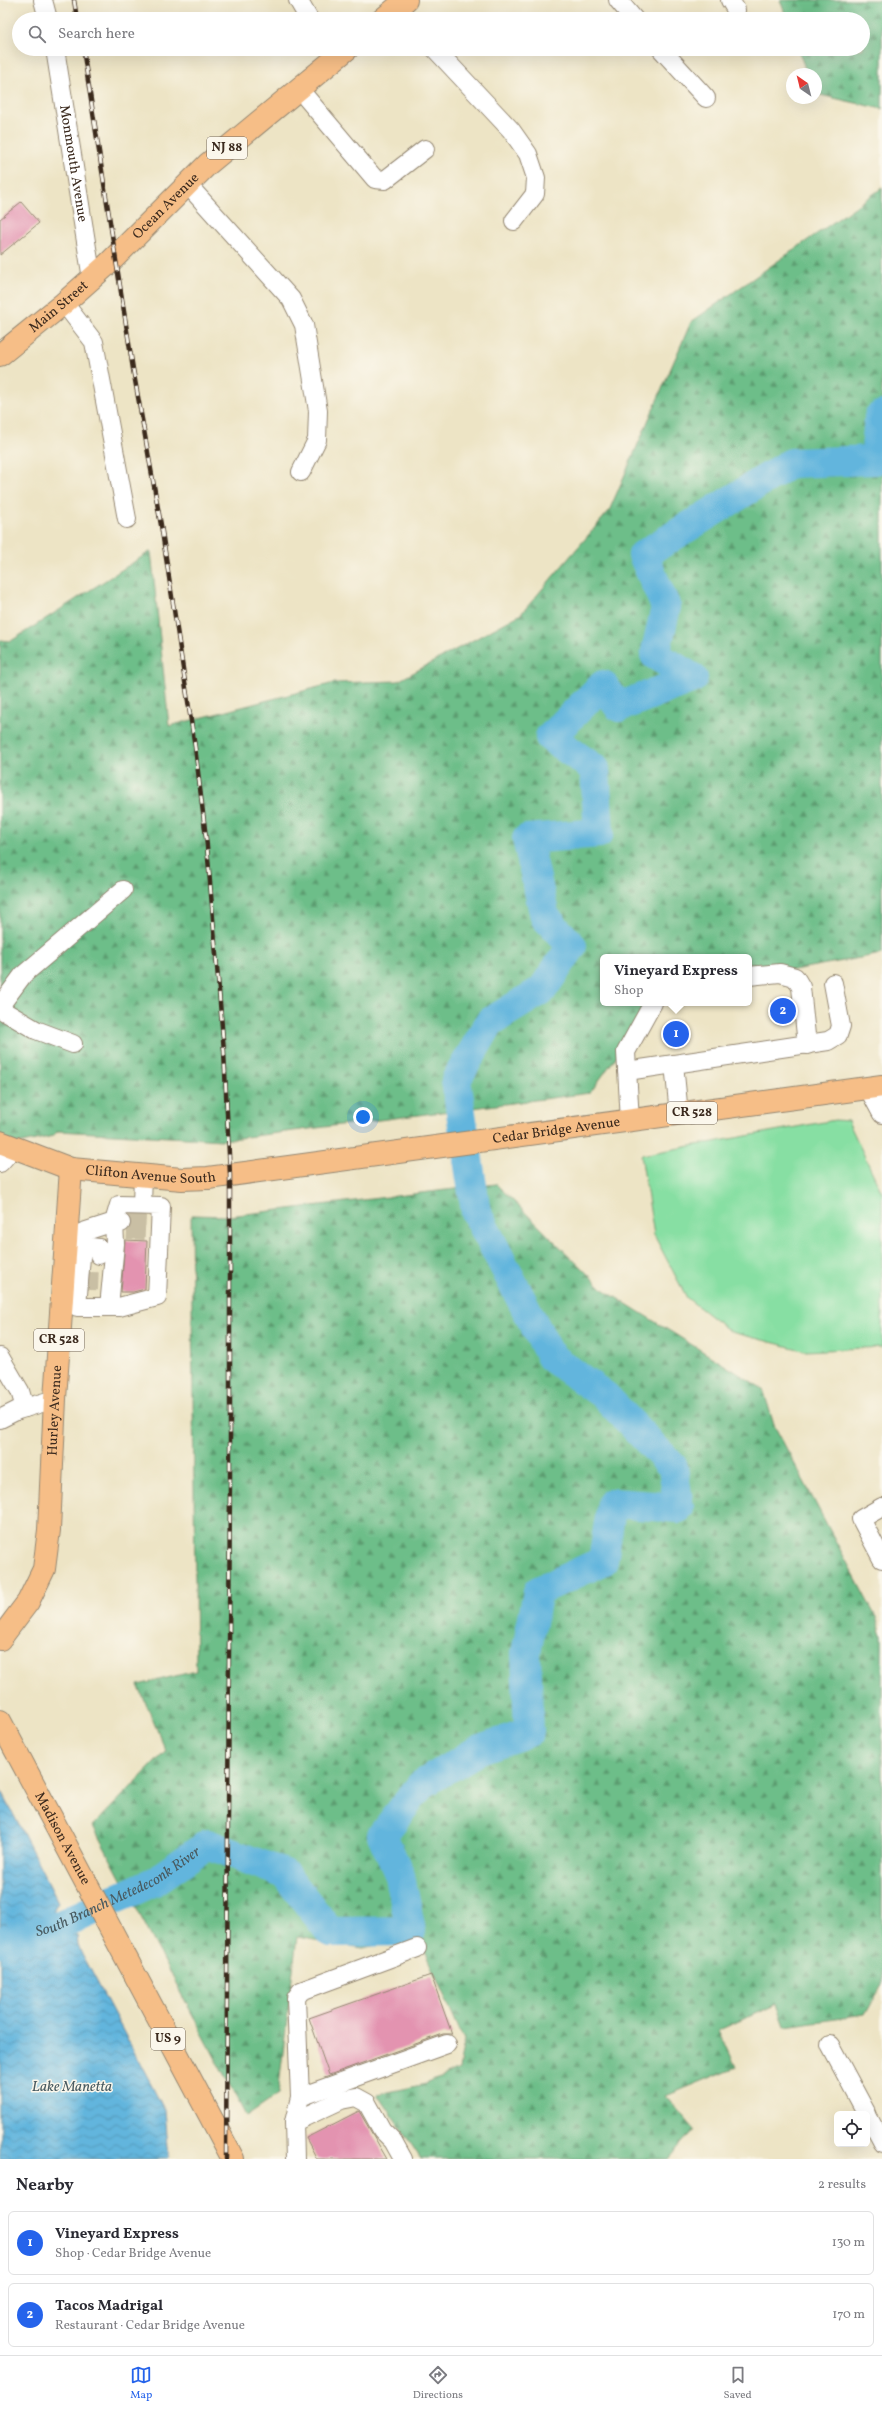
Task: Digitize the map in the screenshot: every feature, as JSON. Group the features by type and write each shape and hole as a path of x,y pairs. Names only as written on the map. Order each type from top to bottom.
{"main road":[{"name":"Ocean Avenue","path":"115,257 208,164 299,89 334,56"},
{"name":"Main Street","path":"0,355 64,303 115,257"},
{"name":"Cedar Bridge Avenue","path":"230,1175 370,1154 630,1121 875,1087"},
{"name":"Clifton Avenue South","path":"5,1150 71,1169 182,1179 230,1175"},
{"name":"Hurley Avenue","path":"0,1639 28,1602 44,1569 49,1530 55,1399 69,1307 77,1236 71,1169"},
{"name":"Madison Avenue","path":"0,1721 29,1773 110,1931 230,2153"}],"street":[{"path":"43,0 46,12"},
{"path":"298,0 305,12"},
{"path":"618,0 628,12"},
{"name":"Monmouth Avenue","path":"56,56 92,279"},
{"path":"442,56 511,130 528,154 536,178 535,194 514,221"},
{"path":"667,56 706,98"},
{"path":"299,89 375,178 385,180 425,149"},
{"path":"187,184 291,299 304,325 318,412 317,440 301,472"},
{"path":"64,303 94,342 127,519"},
{"path":"73,1044 36,1030 0,1008 23,975 123,890"},
{"path":"752,976 780,973 795,977 801,988 807,1044"},
{"path":"627,1071 828,1042 838,1035 841,1026 833,983"},
{"path":"630,1121 626,1052 651,1006"},
{"path":"674,1064 679,1114"},
{"path":"875,1087 882,1114"},
{"path":"69,1307 99,1299 119,1307 157,1297 137,1221 143,1176"},
{"path":"77,1236 137,1221"},
{"path":"99,1299 115,1244 137,1221"},
{"path":"77,1236 99,1248 98,1261"},
{"path":"0,1356 20,1391 24,1408"},
{"path":"0,1419 24,1408 55,1399"},
{"path":"882,1507 860,1519 882,1559"},
{"path":"295,2159 294,2122 300,2097 296,1998 301,1991 417,1948"},
{"path":"300,2097 447,2044"},
{"path":"830,2045 865,2111"},
{"path":"294,2122 340,2100 356,2097 367,2103 382,2130 393,2141 403,2159"},
{"path":"870,2120 882,2143"}],"green space":[{"path":"780,0 882,0 882,109 822,95 822,68 805,68 801,56 870,56 870,12 784,12"},
{"path":"882,188 882,954 760,976 752,974 752,954 600,954 600,1006 653,1006 590,1093 223,1140 58,1131 53,1136 0,1148 0,640 11,641 151,551 169,726 334,683 398,681 521,614 609,511 691,322"},
{"path":"835,1120 848,1121 882,1193 882,1347 806,1351 731,1332 687,1298 654,1235 641,1155"},
{"path":"496,1184 604,1290 763,1389 774,1425 877,1619 882,1636 882,1985 865,2015 785,2026 777,2004 719,2030 736,2067 666,2096 694,2129 668,2159 421,2159 378,2094 426,2084 459,2069 464,2040 418,1937 362,1948 297,1937 278,2094 246,2116 93,1826 166,1751 138,1685 196,1671 191,1215 229,1216"}],"water":[{"name":"Lake Manetta","path":"0,1788 58,1902 52,1916 51,1922 53,1926 56,1930 62,1933 77,1935 78,1946 165,2110 169,2159 0,2159"}],"building":[{"path":"21,202 39,223 0,255 0,219"},
{"path":"125,1240 147,1241 145,1289 133,1292 121,1292"},
{"path":"431,1975 452,2034 443,2034 329,2075 309,2018"},
{"path":"359,2111 387,2159 317,2159 306,2138"}],"waterway":[{"name":"South Branch Metedeconk River","path":"0,1942 53,1928 155,1881 208,1844 285,1874 330,1932 411,1931 400,1876 382,1835 421,1785 480,1749 529,1732 526,1653 538,1591 603,1561 612,1503 679,1508 673,1467 605,1396 551,1357 476,1212 456,1080 490,1022 542,990 572,946 545,917 527,839 599,833 595,769 550,737 603,685 619,707 693,678 655,655 666,607 643,555 791,463 875,460 879,417 882,415"}],"tunnel":[{"path":"128,1216 146,1217"},
{"path":"127,1230 146,1231"},
{"path":"89,1290 90,1263"}],"railway":[{"path":"74,0 76,12"},
{"path":"84,56 133,369 161,525 195,747 207,846 224,1051 230,1175 230,1479 226,2159"}],"place":[{"name":"Tacos Madrigal","path":"783,1011"},
{"name":"Vineyard Express","path":"676,1034"}]}
